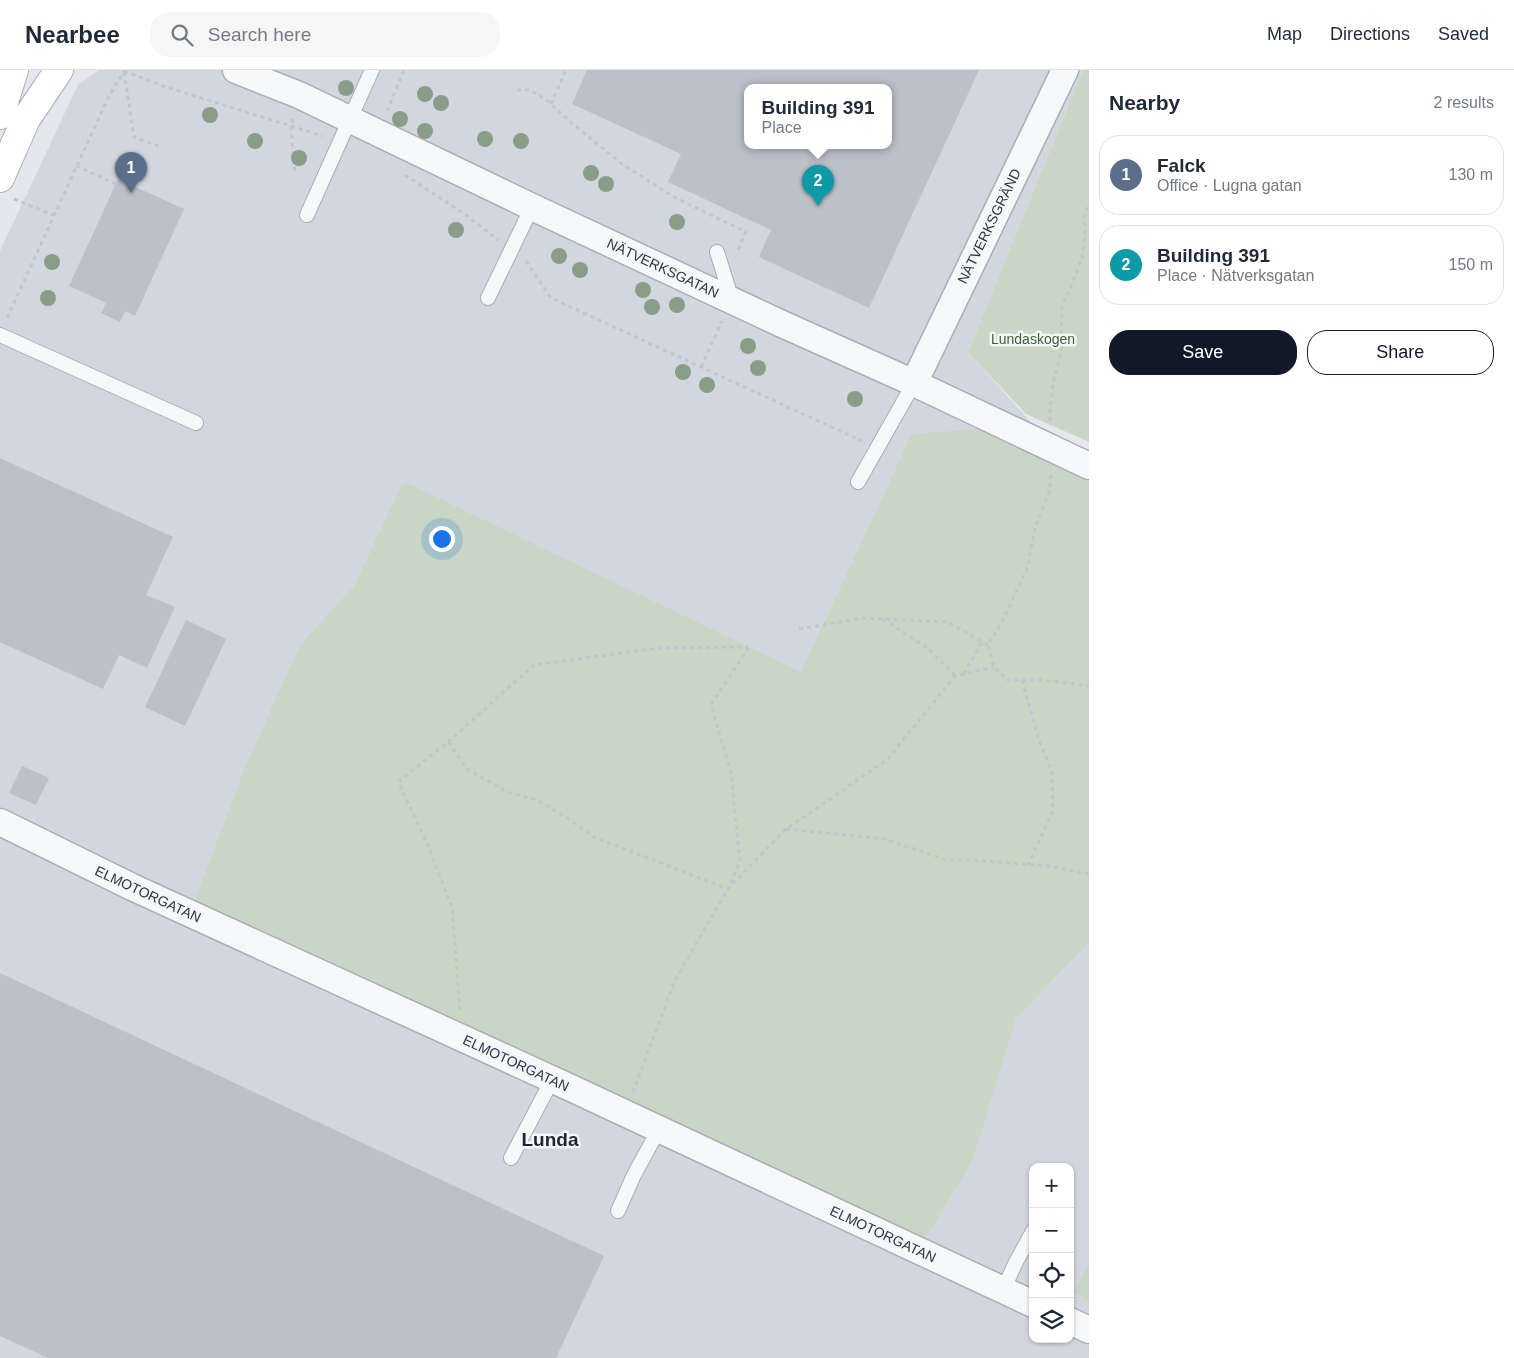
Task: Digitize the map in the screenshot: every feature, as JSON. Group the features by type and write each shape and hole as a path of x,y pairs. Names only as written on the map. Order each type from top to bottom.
{"main road":[{"path":"0,115 14,70"},
{"path":"4,187 26,119 58,70"}],"street":[{"name":"NÄTVERKSGATAN","path":"236,70 299,96 532,207 728,289 914,383 1089,466"},
{"name":"NÄTVERKSGRÄND","path":"914,383 1065,70"},
{"name":"ELMOTORGATAN","path":"0,822 132,887 1029,1302"},
{"path":"1074,1323 1089,1330"}],"lane":[{"path":"308,215 372,70"},
{"path":"488,298 532,207"},
{"path":"717,252 728,289"},
{"path":"2,329 196,423"},
{"path":"858,482 914,383"},
{"path":"510,1158 552,1080"},
{"path":"618,1211 658,1129"},
{"path":"1003,1290 1029,1238"}],"path":[{"path":"551,104 566,70"},
{"path":"124,71 134,136 158,146"},
{"path":"2,329 109,96 124,71"},
{"path":"517,90 530,90 551,104 622,164 672,196 746,232 701,367"},
{"path":"76,166 116,184"},
{"path":"4,187 54,215"},
{"path":"1089,205 1084,214 1085,232 1082,257 1062,306 1061,353 1053,383 1050,410 1052,472 1049,492 1035,528 1028,569 1001,624 988,645 994,667 1007,680 1043,680 1089,686"},
{"path":"800,629 863,618 948,622 988,645"},
{"path":"883,619 929,649 955,676"},
{"path":"964,674 982,642"},
{"path":"449,1033 460,1014 452,907 426,841 398,782 448,742 534,665 658,648 749,646 711,705 730,772 740,861 728,888 675,980 626,1114"},
{"path":"728,888 786,829 888,760 955,676 994,667"},
{"path":"1022,680 1052,772 1053,811 1028,865"},
{"path":"448,742 468,769 507,792 537,800 594,837 728,888"},
{"path":"786,829 885,840 947,860 1048,866 1089,874"}],"shaded area":[{"path":"99,70 1083,70 968,352 1051,445 1089,465 1089,1358 0,1358 0,251 78,85"}],"green space":[{"name":"Lundaskogen","path":"1083,70 1089,70 1089,442 1026,414 968,352"},
{"path":"978,429 1089,482 1089,942 1016,1018 972,1162 922,1243 193,905 246,765 300,645 354,586 402,485 407,483 801,672 912,434"},
{"path":"1089,1265 1089,1301 1074,1293"}],"building":[{"path":"587,70 979,70 869,308 759,257 771,230 668,182 681,154 572,104"},
{"path":"118,179 184,209 135,316 125,311 120,322 101,313 106,303 69,286"},
{"path":"0,458 173,537 146,595 175,607 147,668 119,655 103,689 0,642"},
{"path":"186,620 226,639 185,726 145,707"},
{"path":"22,766 49,778 36,805 9,793"},
{"path":"0,973 604,1256 556,1358 48,1358 0,1336"}],"place":[{"name":"Falck","path":"131,193"},
{"name":"Building 391","path":"818,206"}],"district":[{"name":"Lunda","path":"550,1139"}]}
